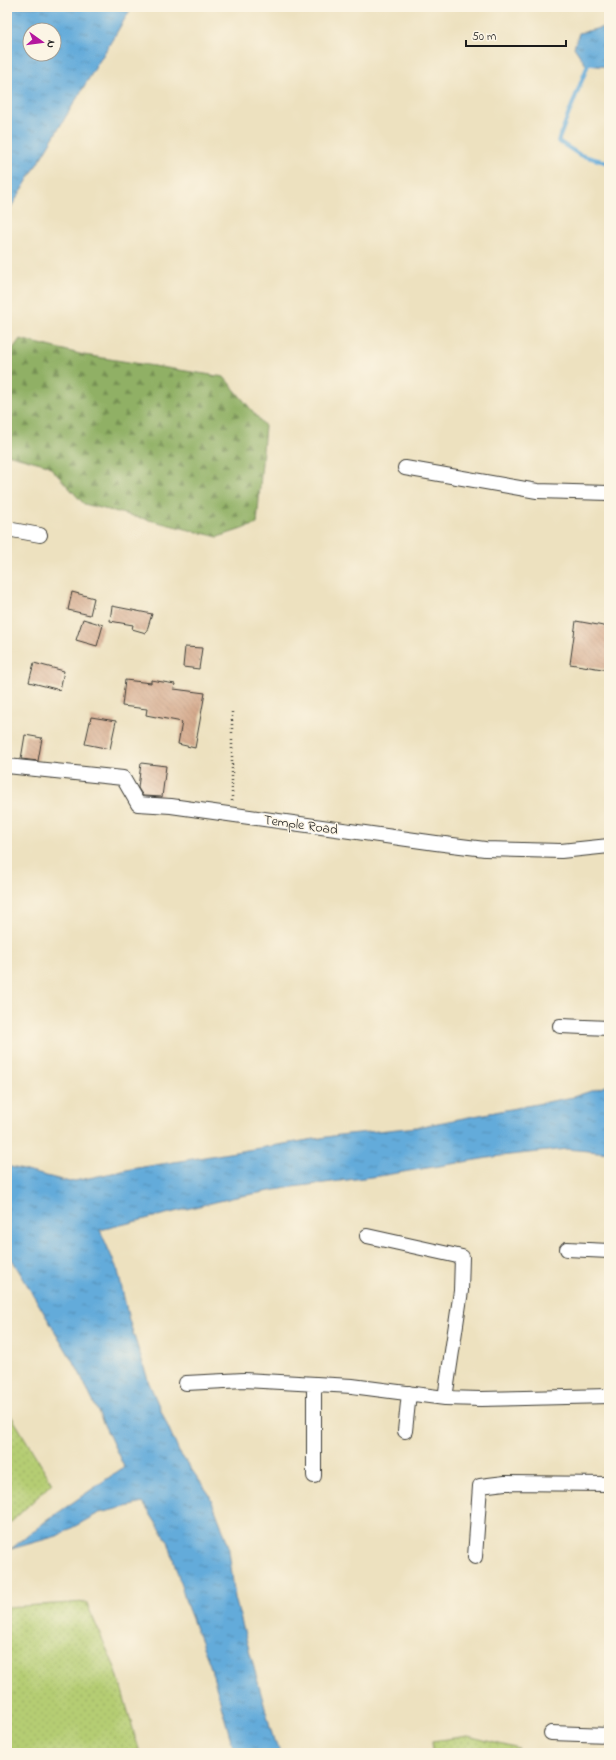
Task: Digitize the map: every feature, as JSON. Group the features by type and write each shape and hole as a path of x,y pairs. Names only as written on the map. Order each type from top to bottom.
{"street":[{"path":"405,468 538,491 609,493"},
{"path":"7,530 40,535"},
{"name":"Temple Road","path":"7,766 123,778 138,804 171,806 485,849 561,851 609,846"},
{"path":"560,1026 609,1028"},
{"path":"367,1236 462,1257 461,1291 444,1398"},
{"path":"567,1249 609,1251"},
{"path":"186,1383 244,1380 352,1386 444,1398 481,1399 609,1396"},
{"path":"314,1384 314,1476"},
{"path":"405,1431 409,1393"},
{"path":"475,1558 480,1486 505,1483 609,1484"},
{"path":"550,1733 609,1735"}],"path":[{"path":"232,712 232,814"}],"green space":[{"path":"20,339 84,355 224,377 265,426 257,524 218,537 84,504 48,465 7,454 7,357"},
{"path":"7,1409 52,1483 7,1526"},
{"path":"86,1602 116,1670 140,1753 7,1753 7,1607"},
{"path":"468,1736 519,1749 522,1753 433,1753 432,1741"}],"water":[{"path":"7,7 132,7 7,214"},
{"path":"609,26 609,67 586,65 574,47 579,33"},
{"path":"609,1085 609,1153 567,1149 500,1156 379,1176 293,1187 236,1197 100,1230 118,1271 129,1320 149,1383 179,1452 209,1494 228,1543 235,1598 274,1741 282,1753 237,1753 232,1744 210,1665 187,1606 168,1541 143,1503 99,1513 57,1536 11,1549 46,1521 124,1467 78,1370 7,1251 7,1166 70,1182 131,1169 339,1135 417,1127 573,1097"}],"building":[{"path":"72,592 94,598 90,615 68,610"},
{"path":"112,606 152,614 146,633 132,629 133,625 110,621"},
{"path":"83,619 103,625 97,646 76,640"},
{"path":"576,621 609,627 609,670 570,664"},
{"path":"185,647 202,648 199,669 183,667"},
{"path":"34,663 64,671 60,690 29,682"},
{"path":"125,680 151,683 151,680 175,684 174,689 205,693 195,748 178,744 182,722 146,715 147,709 122,706"},
{"path":"91,717 116,721 110,749 85,744"},
{"path":"25,735 42,738 38,761 21,759"},
{"path":"141,763 166,766 162,797 143,796 138,788"}],"waterway":[{"path":"589,62 558,141 580,155 609,163"}]}
